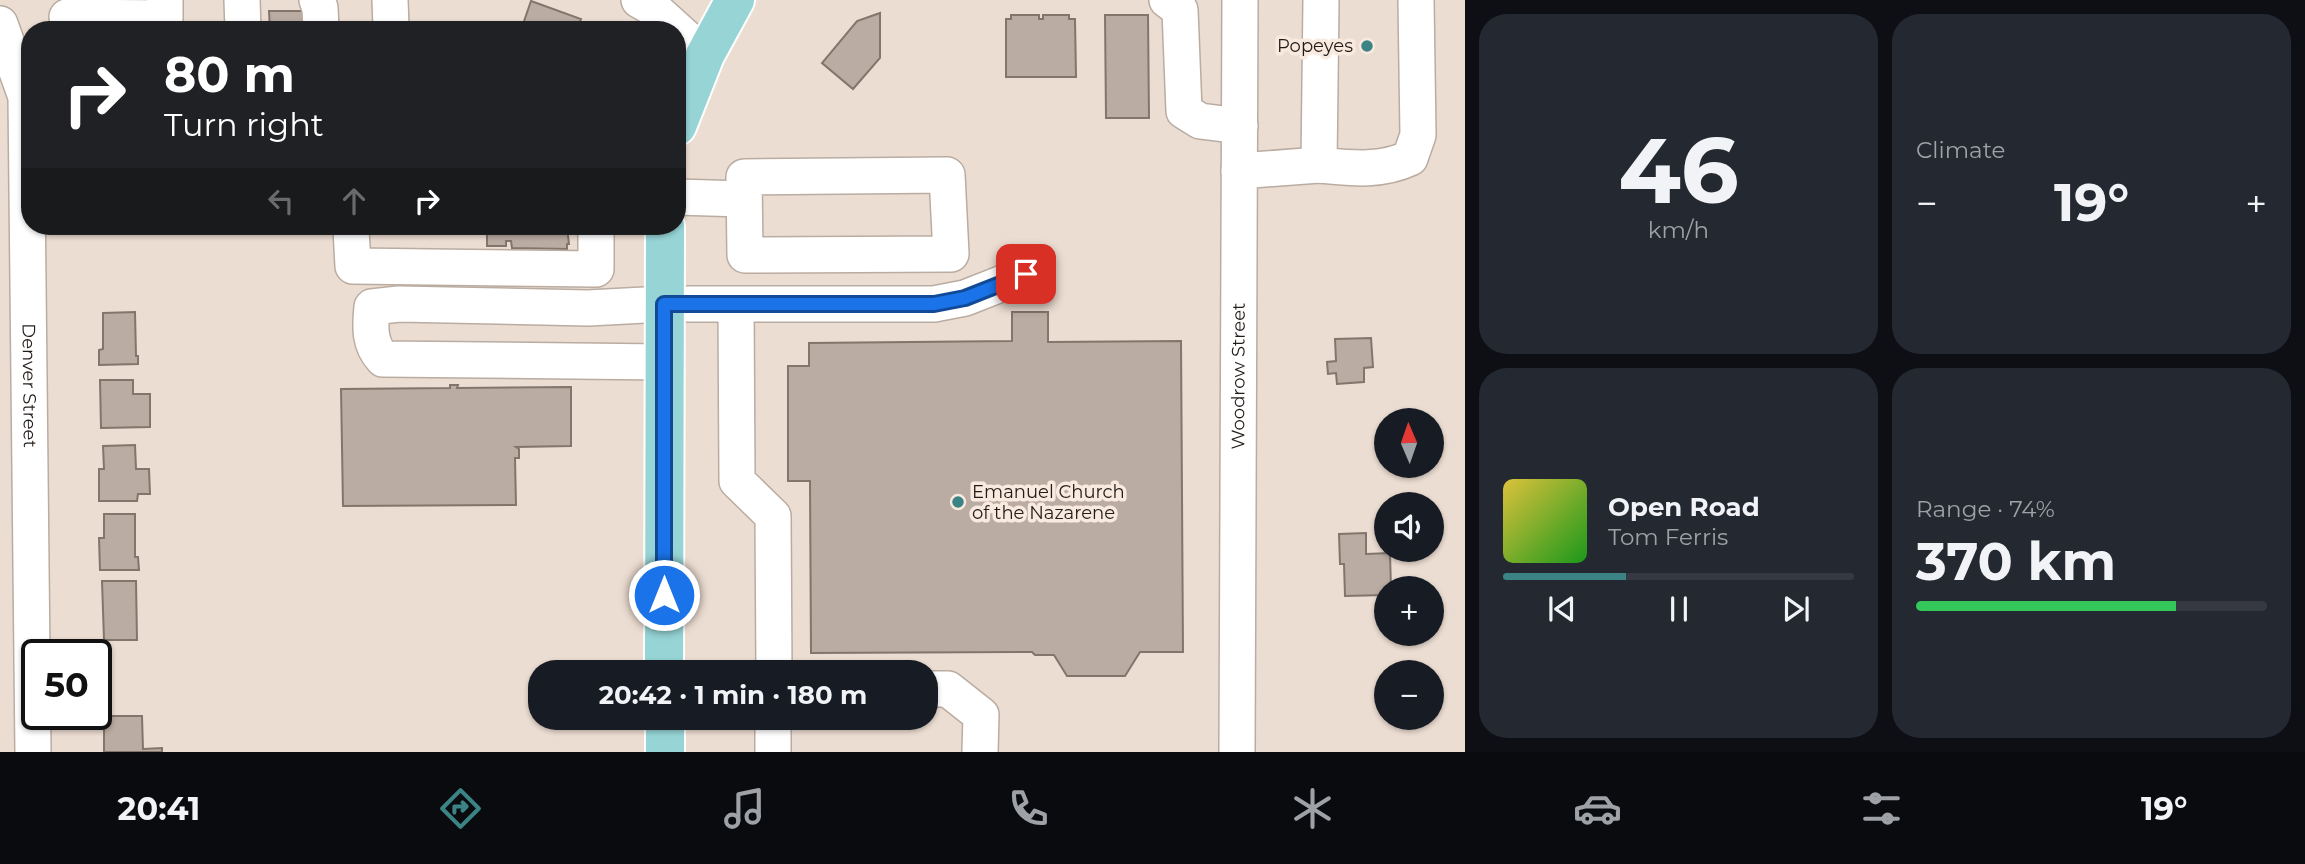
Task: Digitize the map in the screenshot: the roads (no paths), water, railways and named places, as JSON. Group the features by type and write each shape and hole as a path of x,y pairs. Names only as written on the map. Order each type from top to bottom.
{"main road":[{"path":"686,104 705,55 735,0"},
{"path":"664,660 665,235"},
{"path":"665,730 665,752"}],"street":[{"path":"67,17 165,18 165,0"},
{"path":"242,0 243,21"},
{"path":"317,0 321,21"},
{"path":"639,0 667,21"},
{"path":"1167,0 1180,10 1184,111 1200,121 1240,126"},
{"name":"Woodrow Street","path":"1237,752 1240,0"},
{"path":"1319,165 1321,0"},
{"path":"1239,170 1319,165 1391,167 1410,158 1418,135 1416,0"},
{"name":"Denver Street","path":"0,24 21,83"},
{"path":"686,38 705,55"},
{"path":"947,175 951,254 745,255 743,199 744,177 947,175"},
{"path":"686,197 743,199"},
{"name":"Denver Street","path":"28,235 33,752"},
{"path":"351,235 353,267 490,270 596,269 598,235"},
{"path":"664,362 383,359 374,349 370,325 372,307 399,304 588,308 664,304 934,304 965,298 1026,274"},
{"path":"736,305 737,481 773,516 774,660"},
{"path":"938,689 948,689 981,715 980,752"},
{"path":"773,730 773,752"}],"place":[{"name":"Popeyes","path":"1367,46"},
{"name":"Emanuel Church of the Nazarene","path":"958,502"}]}
